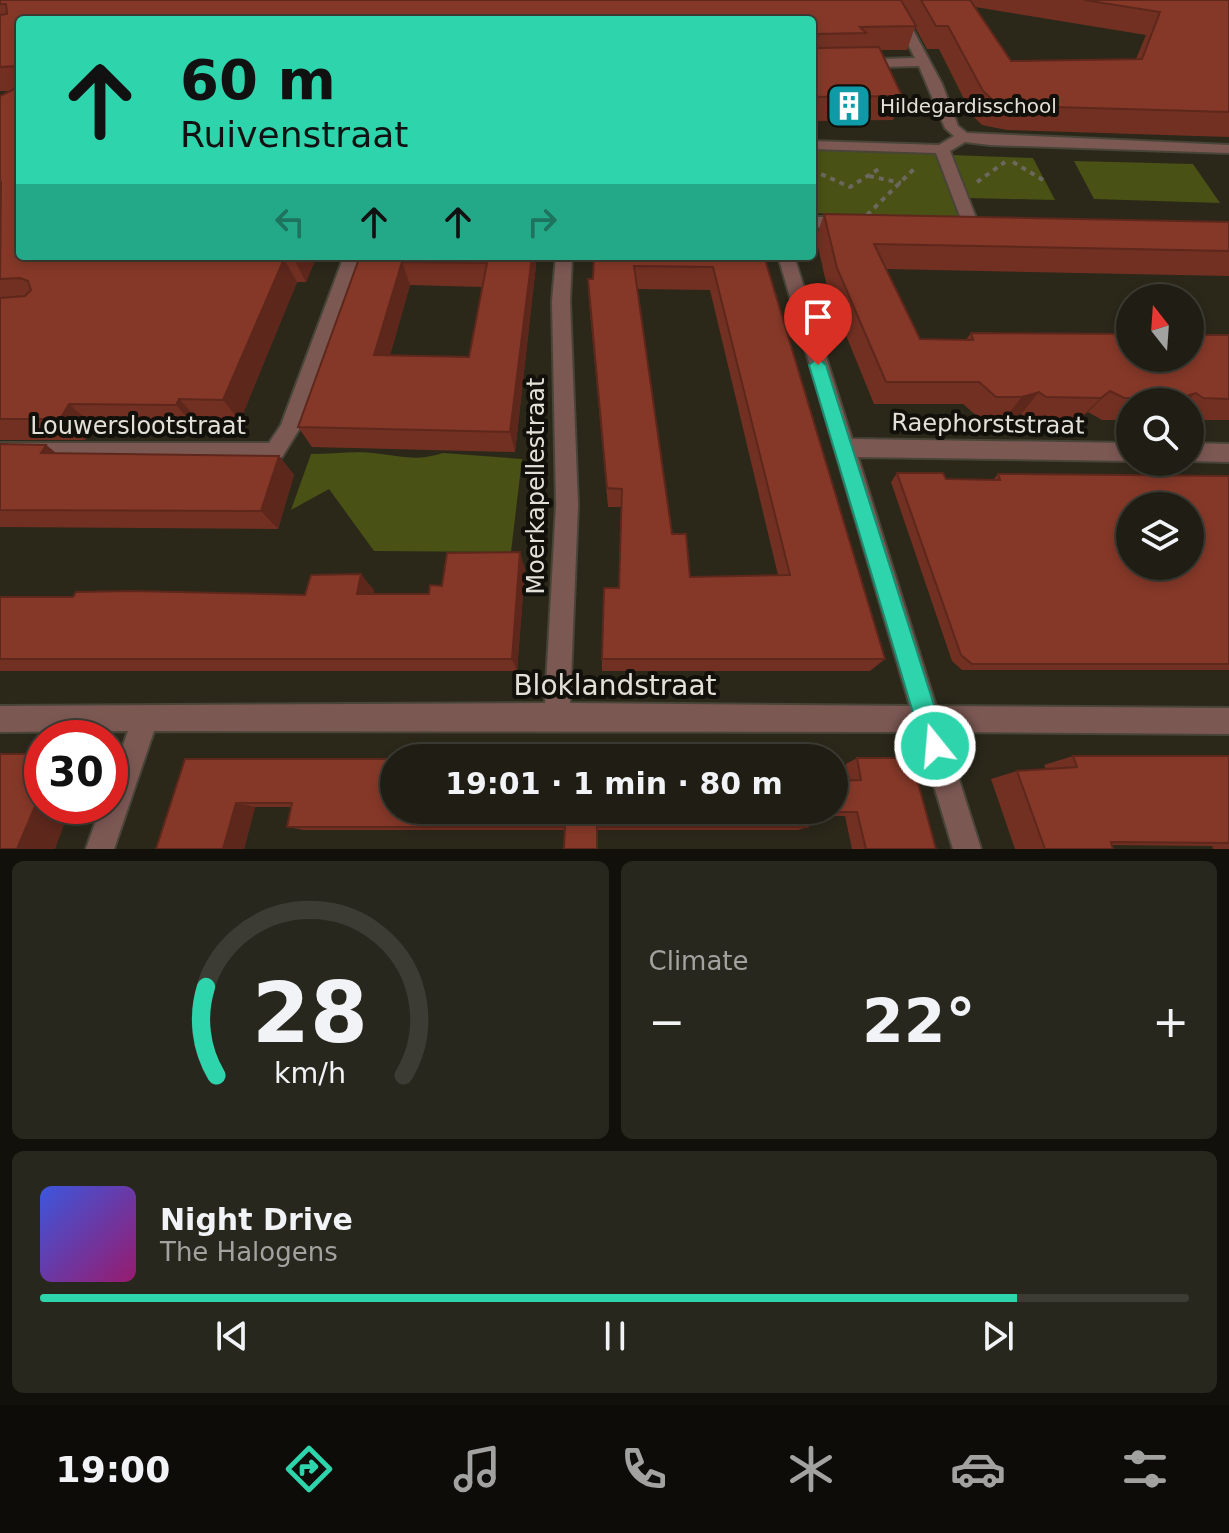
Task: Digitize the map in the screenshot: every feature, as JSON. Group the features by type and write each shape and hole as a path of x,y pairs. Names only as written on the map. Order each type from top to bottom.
{"street":[{"path":"891,0 924,62 952,128 963,137 990,141 1229,149"},
{"path":"816,65 924,62"},
{"path":"816,145 937,149 963,137"},
{"path":"937,149 960,194 970,223"},
{"path":"816,222 863,218"},
{"name":"Louwerslootstraat","path":"0,452 247,454 275,451 290,428 351,260"},
{"name":"Moerkapellestraat","path":"557,716 567,505 561,301 564,260"},
{"path":"787,260 967,849"},
{"name":"Raephorststraat","path":"846,448 1116,452"},
{"path":"1204,452 1229,453"},
{"name":"Bloklandstraat","path":"0,719 557,716 1229,721"},
{"path":"100,849 145,720"}],"path":[{"path":"816,172 850,187 906,148"},
{"path":"863,218 937,149"},
{"path":"960,194 1009,159 1043,180"},
{"path":"868,176 901,183"}],"green space":[{"path":"816,149 938,154 963,218 816,213"},
{"path":"950,155 1033,158 1055,200 968,198"},
{"path":"1074,161 1193,164 1220,203 1094,199"},
{"path":"364,452 418,458 443,453 522,459 511,552 374,551 329,489 291,510 311,454"}],"building":[{"path":"0,0 901,0 916,26 860,27 866,33 818,34 816,41 816,16 16,16 16,66 0,67 0,15 7,14 6,4 0,4"},
{"path":"921,0 970,0 1011,61 1142,59 1160,12 1084,0 1229,0 1229,112 1019,106 994,101 983,91 948,26 936,26"},
{"path":"816,46 879,47 902,96 816,97"},
{"path":"16,88 16,260 284,260 223,400 179,399 176,405 69,404 60,419 0,419 0,298 25,296 31,290 28,281 20,278 0,279 0,96"},
{"path":"824,214 1229,222 1229,251 874,244 920,339 973,340 971,333 1116,334 1116,372 1204,372 1204,335 1229,335 1229,399 1204,398 1204,388 1116,388 1116,394 1110,391 1101,398 1046,397 1039,392 1022,397 996,397 979,382 886,382 837,268"},
{"path":"359,260 532,260 510,432 298,427","holes":["402,262 487,263 469,357 374,355"]},
{"path":"594,260 765,260 885,659 602,659 604,588 619,588 622,489 607,488 588,279 593,279","holes":["634,266 713,267 790,575 690,577 686,534 672,534"]},
{"path":"0,444 46,445 41,453 279,456 261,511 0,510"},
{"path":"897,473 943,473 946,479 1000,480 998,474 1229,476 1229,664 972,664 961,655"},
{"path":"520,552 512,659 0,659 0,597 73,597 76,592 132,591 305,595 311,575 361,574 357,594 429,594 430,585 442,586 447,553"},
{"path":"0,754 24,754 24,824 28,824 17,849 0,849"},
{"path":"1073,756 1229,756 1229,843 1111,842 1113,849 1045,849 1017,771 1077,767"},
{"path":"857,758 901,758 914,768 936,849 866,849 857,812 848,812 848,780 861,780"},
{"path":"185,759 380,759 380,824 808,824 808,827 597,827 597,849 564,849 565,827 287,827 292,803 236,803 223,849 156,849"}],"place":[{"name":"Hildegardisschool","path":"849,106"}],"route":[{"path":"818,365 846,448 935,746"}]}
